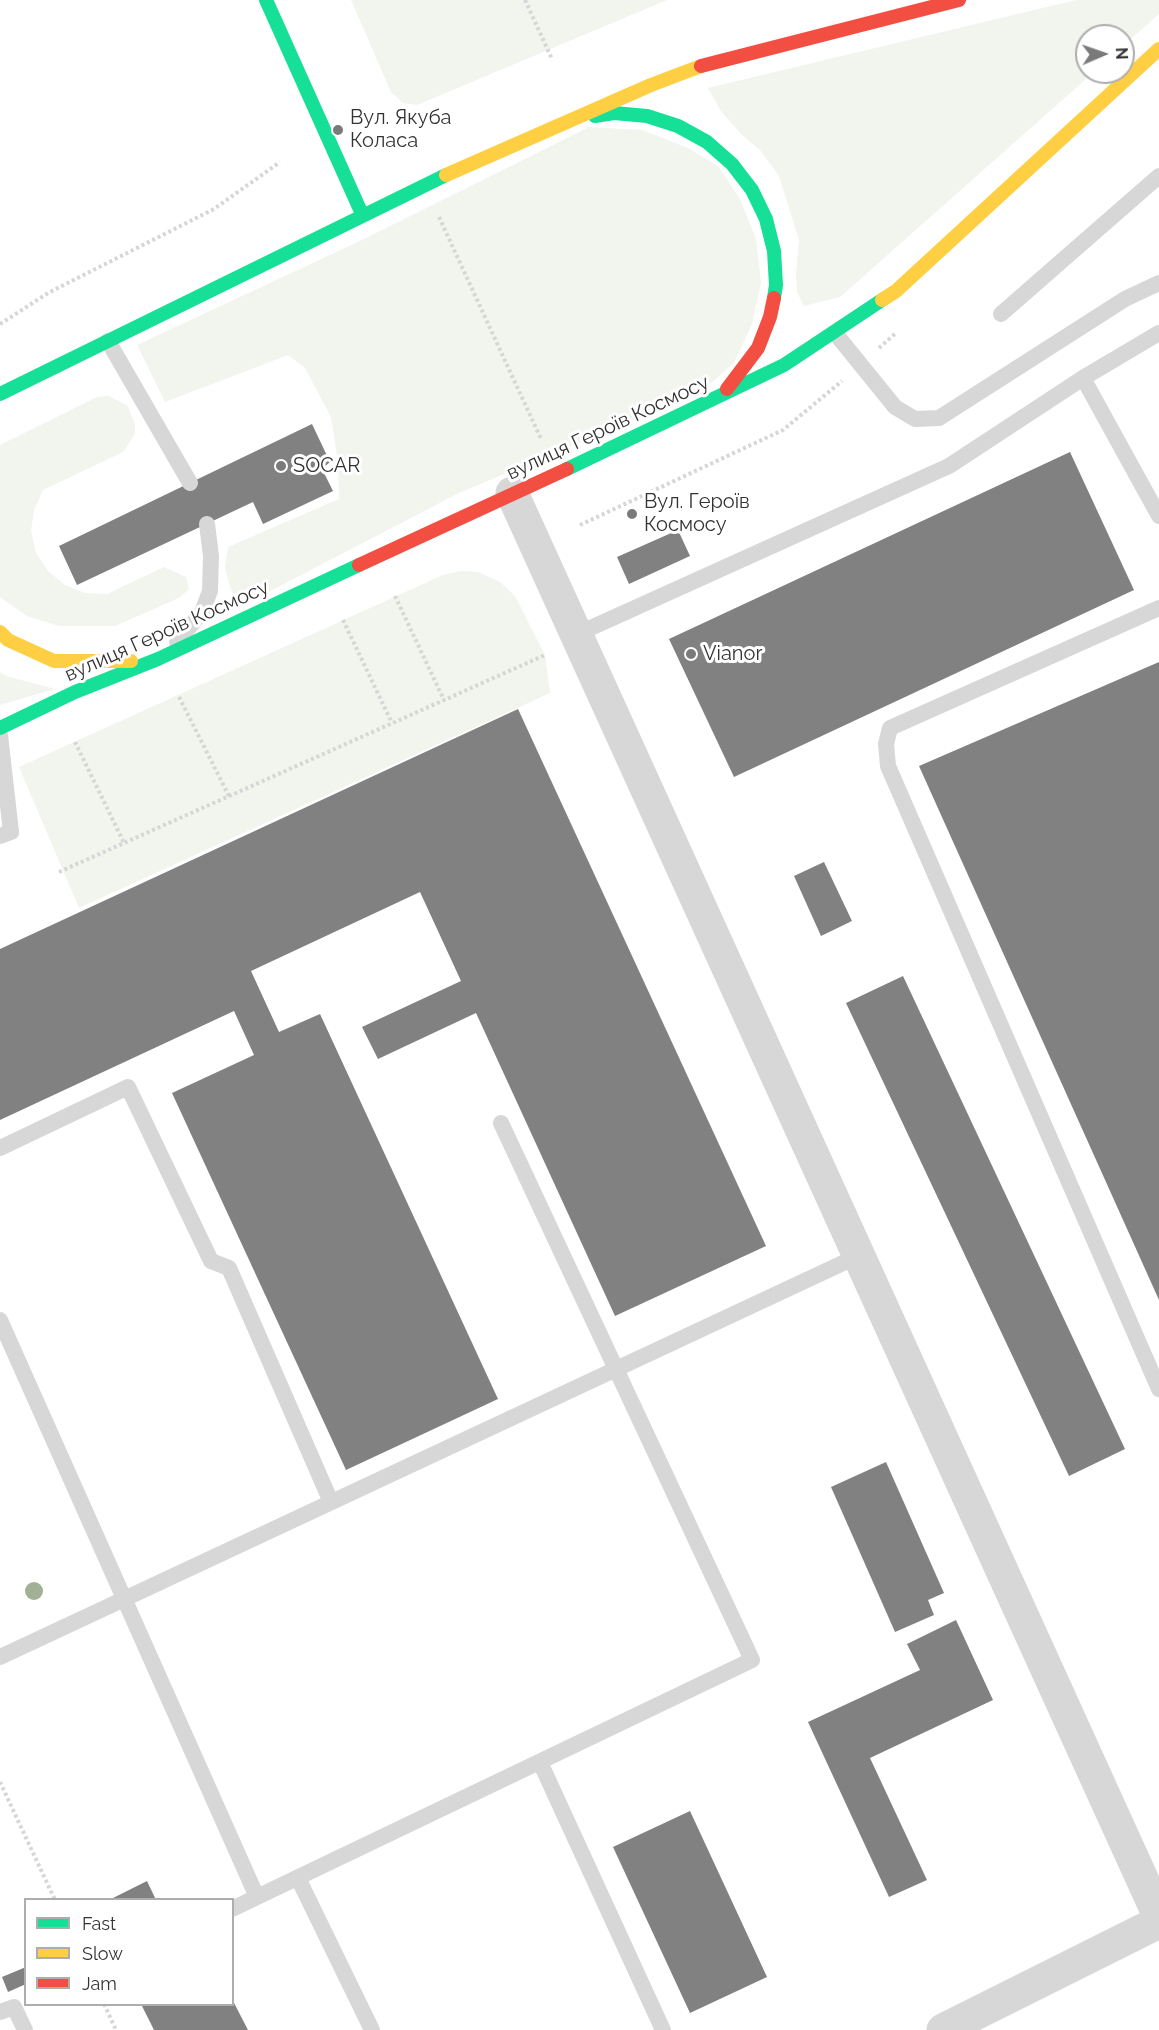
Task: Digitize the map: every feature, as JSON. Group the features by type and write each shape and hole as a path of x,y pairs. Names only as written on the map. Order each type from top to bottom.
{"main road":[{"path":"267,0 362,214"},
{"path":"0,394 362,214 651,85 717,60 959,0"},
{"name":"вулиця Героїв Космосу","path":"0,728 75,692 163,656 717,399 784,365 896,291 1159,49"},
{"path":"581,117 614,113 647,116 678,126 707,142 724,157 752,190 766,219 774,252 776,285 770,317 758,348 740,375 717,399"},
{"path":"0,632 8,640 54,661 103,663 163,656"}],"street":[{"path":"512,493 1159,1916"},
{"path":"947,2029 1159,1922"}],"lane":[{"path":"1001,314 1159,176"},
{"path":"835,333 895,407 915,419 939,418 1125,299 1159,283"},
{"path":"575,635 949,466 1083,378 1159,333"},
{"path":"108,340 190,483"},
{"path":"1083,378 1159,516"},
{"path":"163,656 202,612 210,591 211,556 207,524"},
{"path":"1159,608 890,728 886,744 888,766 1159,1389"},
{"path":"0,735 11,832 0,836"},
{"path":"0,1148 128,1087 212,1261 229,1268 331,1502"},
{"path":"234,1908 752,1660 501,1123"},
{"path":"0,1657 858,1256"},
{"path":"0,1320 257,1897"},
{"path":"540,1762 663,2030"},
{"path":"298,1878 372,2030"},
{"path":"0,2012 14,2007 25,2030"}],"path":[{"path":"525,0 552,59"},
{"path":"0,324 48,293 214,209 280,162"},
{"path":"439,217 541,439"},
{"path":"395,596 444,700"},
{"path":"343,620 392,723"},
{"path":"59,872 545,655"},
{"path":"179,697 229,796"},
{"path":"75,742 124,843"},
{"path":"0,1782 55,1898"},
{"path":"105,2006 116,2030"}],"shaded area":[{"path":"351,0 667,0 417,105 403,103 391,92"},
{"path":"1076,0 1159,0 1159,14 1135,35 1135,24 1075,24 1075,84 1080,84 840,297 804,306 797,292 799,240 779,176 760,150 741,134 721,111 708,88"},
{"path":"589,127 642,130 688,148 718,166 740,199 756,239 761,283 752,324 734,363 702,391 459,493 251,601 232,593 225,568 228,547 339,499 338,462 331,417 305,368 288,355 165,402 137,345 362,240"},
{"path":"108,396 127,405 135,424 135,434 123,452 43,490 34,510 31,531 36,553 48,571 65,585 85,593 107,594 164,567 186,577 189,589 179,598 115,626 59,626 27,616 0,597 0,445 97,397"},
{"path":"461,571 478,572 500,582 515,596 545,655 550,693 79,908 19,767 443,575"},
{"path":"0,672 6,676 55,689 0,705"}],"building":[{"path":"312,424 330,462 322,469 333,491 263,524 253,502 77,585 59,546"},
{"path":"1070,452 1134,590 734,777 669,639"},
{"path":"678,530 690,556 629,584 617,557"},
{"path":"1159,662 1159,1300 919,766"},
{"path":"518,709 766,1246 615,1316 476,1013 378,1059 362,1027 461,981 420,892 251,971 279,1032 320,1014 498,1399 346,1470 172,1093 254,1055 234,1011 0,1120 0,949"},
{"path":"824,862 852,921 821,936 794,876"},
{"path":"903,976 1125,1449 1069,1476 846,1003"},
{"path":"886,1462 944,1593 928,1600 934,1615 895,1632 831,1487"},
{"path":"956,1620 993,1700 870,1758 927,1880 889,1897 808,1722 920,1670 907,1644"},
{"path":"690,1811 767,1977 690,2013 613,1847"},
{"path":"147,1881 155,1898 113,1898"},
{"path":"24,1968 24,1985 8,1992 2,1977"},
{"path":"234,2003 248,2030 154,2030 142,2006 234,2006"}],"traffic: fast":[{"path":"266,0 362,214"},
{"path":"595,116 614,113 647,116 678,126 707,142 732,164 752,190 766,219 774,251 776,285 774,298"},
{"path":"0,394 446,175"},
{"path":"567,469 784,365 882,300"},
{"path":"0,728 75,692 158,659 359,565"}],"traffic: slow":[{"path":"882,300 896,291 1159,49"},
{"path":"446,175 651,85 701,66"},
{"path":"0,632 8,640 54,661 131,661"}],"traffic: jam":[{"path":"701,66 959,0"},
{"path":"727,389 758,348 770,317 774,298"},
{"path":"359,565 567,469"}],"place":[{"name":"Вул. Якуба Коласа","path":"338,130"},
{"name":"SOCAR","path":"281,466"},
{"name":"Вул. Героїв Космосу","path":"632,514"},
{"name":"Vianor","path":"691,654"}]}
